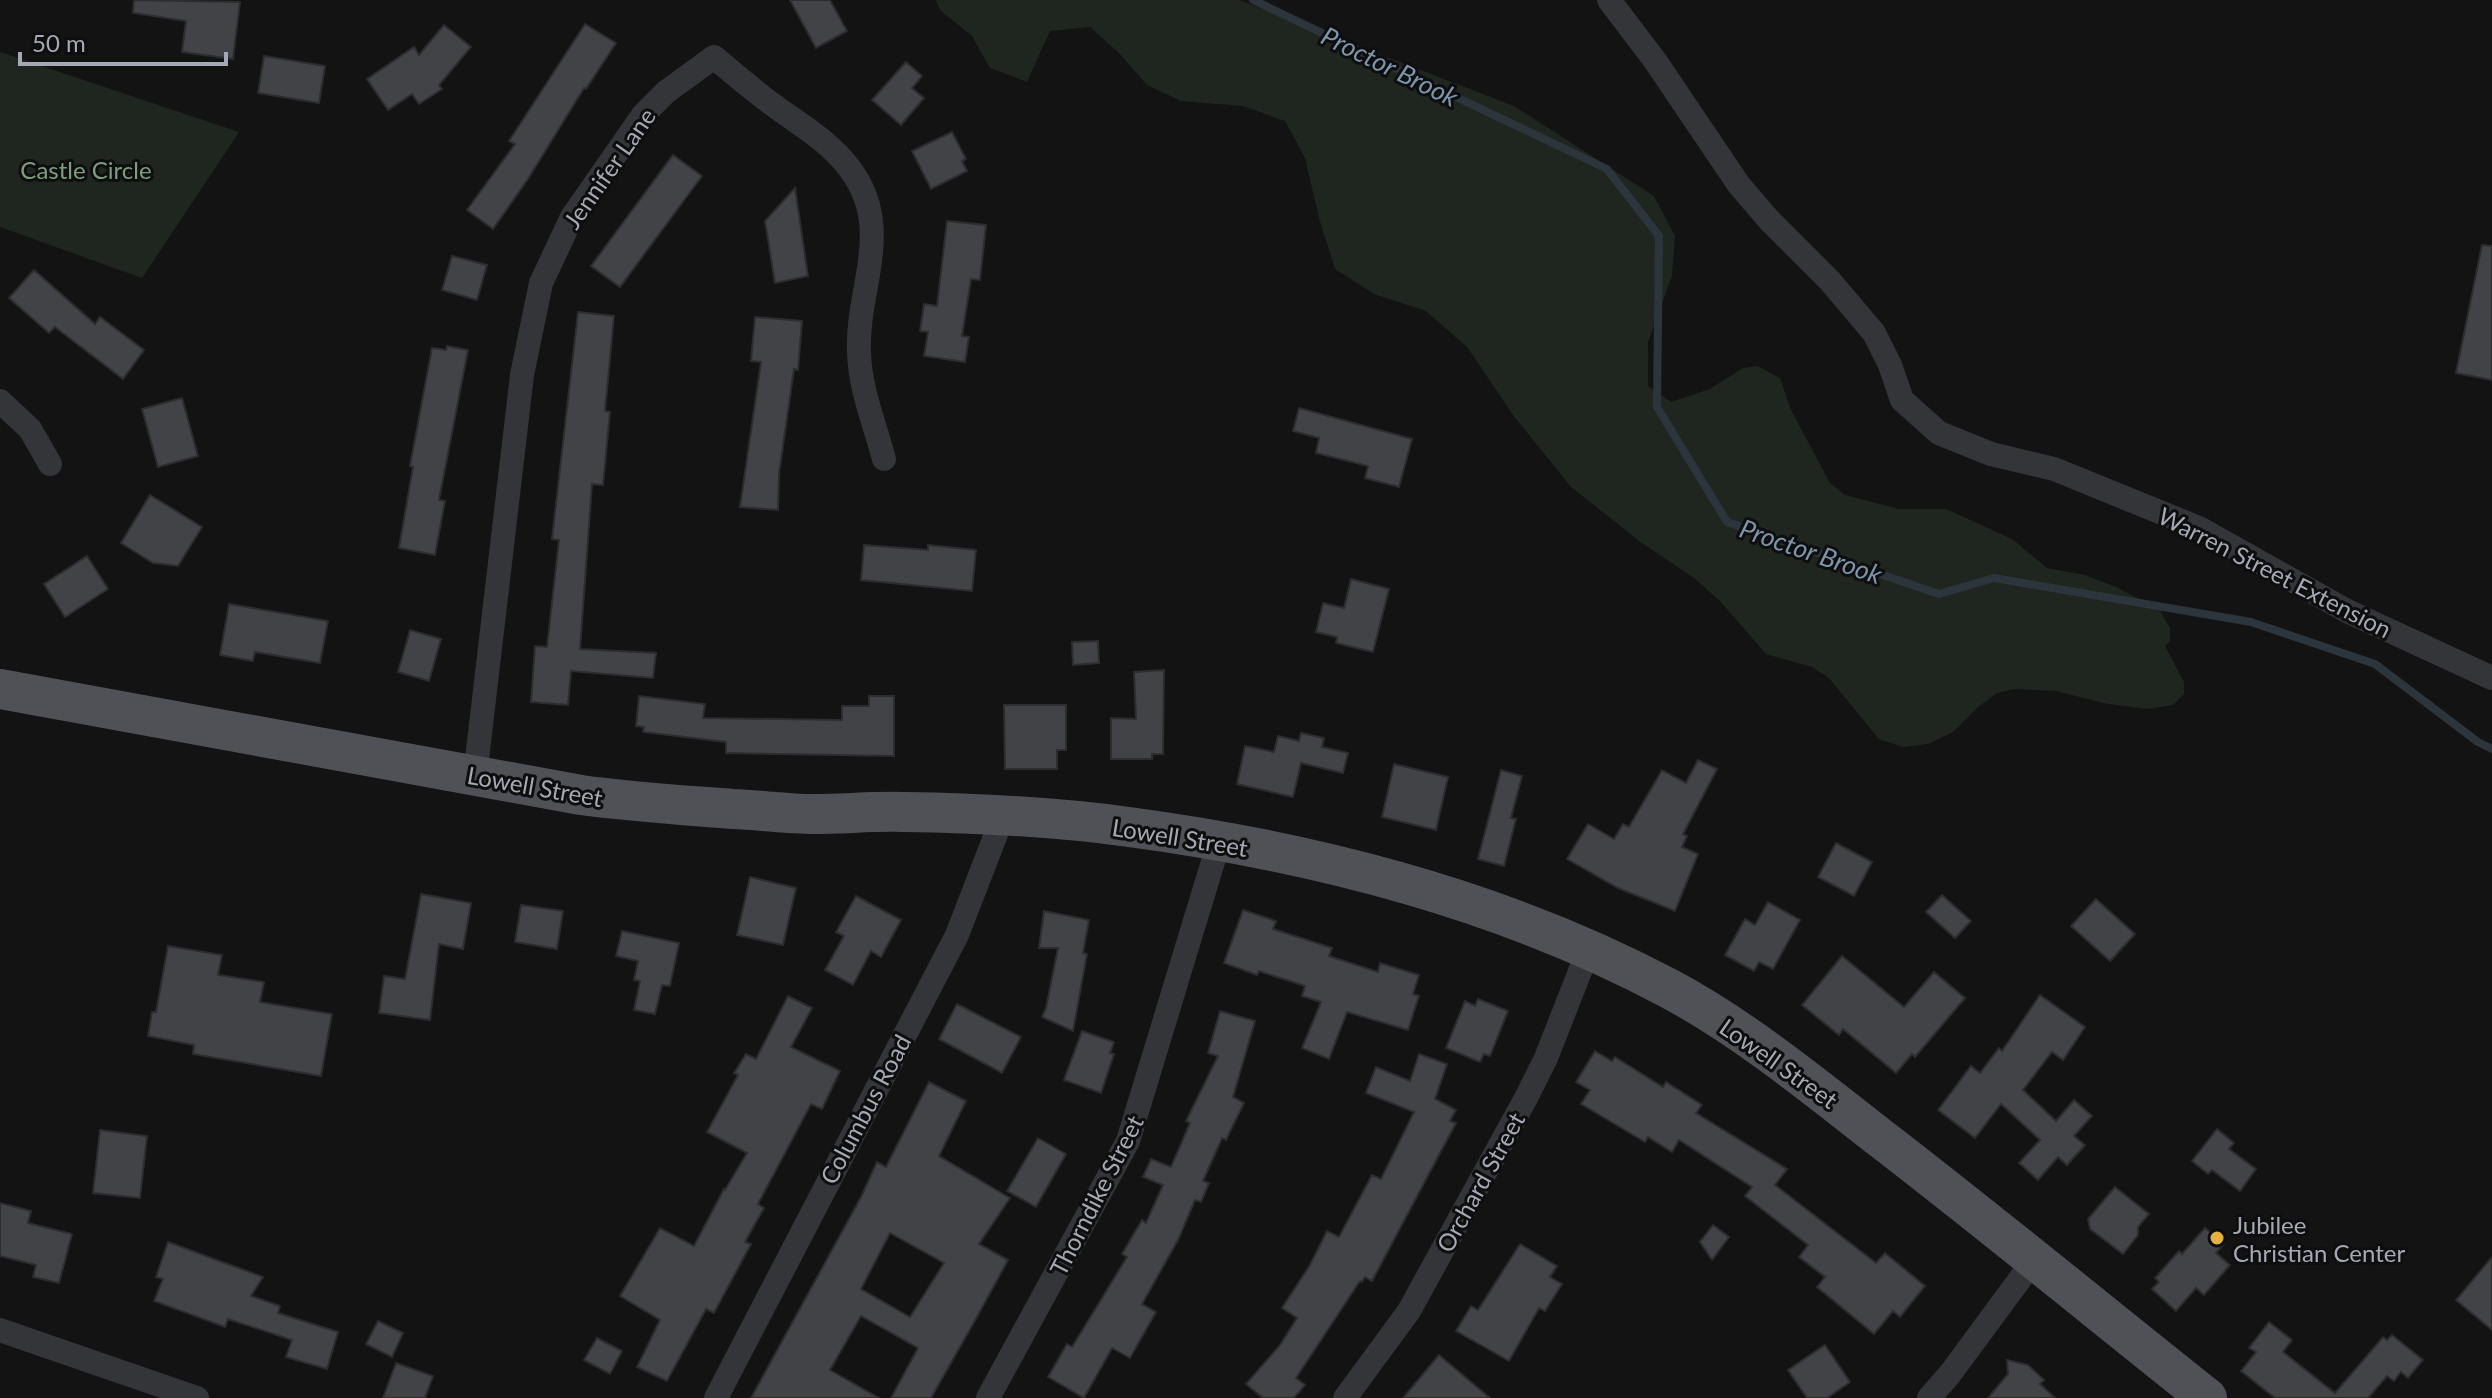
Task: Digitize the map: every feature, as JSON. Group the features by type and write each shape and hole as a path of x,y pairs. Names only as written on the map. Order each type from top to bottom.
{"main road":[{"name":"Lowell Street","path":"0,689 581,795 811,814 900,812 1127,826 1325,862 1432,891 1529,924 1671,990 1780,1061 2207,1398"}],"street":[{"name":"Warren Street Extension","path":"1609,0 1629,23 1739,185 1856,309 1874,333 1890,365 1902,400 1939,433 1991,454 2054,469 2199,528 2347,611 2492,678"},
{"name":"Jennifer Lane","path":"475,776 522,375 541,283 572,217 643,115 666,92 714,57 825,143 850,170 865,194 872,232 858,350 861,375 884,459"},
{"path":"0,401 30,429 50,464"},
{"name":"Columbus Road","path":"716,1398 957,935 1003,816"},
{"name":"Thorndike Street","path":"988,1398 1128,1141 1219,842"},
{"name":"Orchard Street","path":"1345,1398 1409,1311 1526,1098 1546,1058 1588,951"},
{"path":"1929,1398 2034,1260"},
{"path":"0,1330 197,1398"}],"green space":[{"path":"936,0 1239,0 1514,106 1654,196 1675,236 1672,276 1648,342 1648,386 1671,402 1710,389 1743,368 1757,366 1780,378 1791,410 1830,483 1845,495 1899,509 1946,509 2012,539 2047,568 2085,575 2159,609 2170,628 2170,641 2165,646 2184,682 2184,694 2173,705 2147,709 2103,703 2056,691 2014,689 1997,693 1953,732 1928,744 1903,747 1879,739 1829,678 1812,667 1766,654 1720,601 1694,578 1642,543 1571,487 1513,415 1468,348 1426,311 1374,294 1335,269 1305,158 1285,121 1243,106 1181,101 1147,85 1119,53 1090,27 1050,31 1027,82 990,68 972,36 940,10"},
{"name":"Castle Circle","path":"0,52 239,132 142,278 0,227"}],"building":[{"path":"134,0 240,2 233,59 182,52 186,21 133,13"},
{"path":"790,0 830,0 847,31 816,48"},
{"path":"585,24 616,43 493,229 467,210 515,144 509,141"},
{"path":"444,25 471,47 439,85 442,89 419,104 412,94 388,110 367,79 414,47 419,55"},
{"path":"264,56 325,66 319,103 258,93"},
{"path":"906,62 922,76 912,88 924,98 901,125 872,100"},
{"path":"952,132 966,159 962,161 967,171 931,189 912,151"},
{"path":"673,155 702,176 620,287 591,266"},
{"path":"795,188 808,276 775,283 765,221"},
{"path":"947,221 986,225 980,280 971,279 962,336 969,337 965,362 924,356 928,332 920,331 924,304 937,306"},
{"path":"2482,245 2492,246 2492,380 2456,373"},
{"path":"452,256 487,265 477,300 442,290"},
{"path":"34,270 95,324 100,317 144,350 123,379 55,327 49,333 9,298"},
{"path":"578,312 614,316 605,411 610,412 603,485 592,484 580,649 656,653 653,678 571,671 568,705 531,702 535,646 547,647 559,540 552,539"},
{"path":"755,317 802,321 798,370 794,369 779,474 778,510 740,507 761,362 751,361"},
{"path":"447,346 468,350 439,500 445,501 435,555 399,548 413,467 410,466 432,348 446,350"},
{"path":"182,398 198,456 158,467 142,409"},
{"path":"1299,408 1412,439 1399,487 1365,478 1368,466 1316,453 1319,438 1293,431"},
{"path":"150,495 202,527 178,566 153,563 121,543"},
{"path":"864,545 928,550 928,545 976,550 972,591 861,580"},
{"path":"87,556 108,589 65,617 44,584"},
{"path":"1351,579 1389,589 1373,652 1336,643 1337,637 1316,632 1323,603 1344,608"},
{"path":"229,604 328,621 320,663 255,652 253,661 220,655"},
{"path":"410,630 441,639 429,681 398,672"},
{"path":"1098,641 1099,663 1073,665 1072,642"},
{"path":"1164,670 1163,754 1152,754 1152,759 1111,759 1111,718 1136,719 1134,672"},
{"path":"639,696 705,704 703,718 842,720 842,706 869,706 869,696 894,696 894,756 726,753 726,742 643,732 644,727 636,726"},
{"path":"1004,705 1066,705 1066,750 1057,750 1057,769 1005,769"},
{"path":"1301,733 1324,738 1322,747 1348,753 1343,773 1301,763 1293,797 1237,784 1245,746 1274,752 1278,736 1299,741"},
{"path":"1698,760 1717,769 1683,834 1687,836 1682,847 1698,854 1675,911 1618,888 1567,859 1588,824 1614,839 1623,824 1629,827 1662,770 1686,783"},
{"path":"1394,764 1448,777 1436,830 1382,817"},
{"path":"1501,770 1522,776 1511,818 1516,819 1504,866 1478,859"},
{"path":"1836,843 1872,862 1854,896 1818,877"},
{"path":"750,877 796,888 783,945 737,935"},
{"path":"421,894 471,903 463,949 439,944 430,1020 379,1013 384,976 405,979"},
{"path":"1942,895 1971,921 1955,938 1926,912"},
{"path":"856,896 901,920 881,957 871,951 853,985 825,970 844,936 836,932"},
{"path":"2096,899 2135,934 2110,961 2071,926"},
{"path":"1768,902 1800,920 1773,969 1759,962 1754,971 1725,955 1745,919 1755,925"},
{"path":"521,905 563,911 557,949 515,942"},
{"path":"1243,910 1276,921 1273,929 1332,948 1329,956 1378,972 1380,963 1419,975 1413,994 1419,996 1408,1030 1347,1012 1329,1059 1302,1048 1321,1002 1302,996 1305,986 1259,971 1257,975 1224,963"},
{"path":"1044,911 1089,920 1083,953 1087,954 1073,1031 1042,1017 1058,948 1039,948"},
{"path":"622,931 679,943 670,986 662,985 655,1014 634,1010 640,981 634,980 638,961 616,956"},
{"path":"168,946 222,955 218,975 264,982 260,1002 332,1014 321,1076 193,1054 194,1045 148,1036 152,1012 156,1012"},
{"path":"1842,956 1904,1007 1934,972 1965,998 1915,1057 1912,1054 1896,1073 1843,1029 1839,1035 1802,1005"},
{"path":"2040,995 2085,1027 2063,1060 2052,1052 2023,1090 2056,1121 2074,1100 2092,1116 2074,1136 2085,1145 2067,1165 2058,1157 2038,1180 2019,1163 2040,1140 2001,1104 1975,1138 1938,1110 1971,1066 1980,1073 1999,1048 2002,1051"},
{"path":"788,996 812,1008 791,1047 840,1071 822,1109 811,1104 758,1204 764,1208 745,1242 751,1244 714,1313 706,1309 667,1381 637,1367 660,1320 620,1296 660,1228 694,1246 747,1153 707,1132 738,1075 734,1073 746,1054 756,1059"},
{"path":"1478,999 1508,1011 1490,1056 1484,1054 1480,1062 1446,1048 1465,1001 1475,1006"},
{"path":"957,1004 1021,1037 1002,1073 939,1039"},
{"path":"1220,1011 1255,1021 1233,1097 1244,1103 1226,1140 1222,1138 1203,1181 1209,1183 1201,1202 1195,1200 1178,1240 1142,1304 1156,1312 1130,1358 1112,1348 1084,1398 1048,1377 1067,1344 1072,1347 1127,1257 1122,1254 1142,1220 1146,1223 1163,1185 1143,1177 1151,1159 1171,1167 1190,1123 1186,1121 1218,1056 1208,1053"},
{"path":"1082,1031 1114,1042 1110,1053 1114,1054 1101,1093 1064,1080"},
{"path":"1595,1051 1612,1061 1615,1057 1663,1087 1666,1082 1702,1105 1696,1113 1787,1169 1775,1185 1876,1263 1885,1253 1925,1286 1900,1317 1893,1311 1874,1334 1817,1287 1825,1277 1799,1257 1808,1245 1745,1196 1752,1187 1679,1140 1672,1152 1648,1137 1645,1142 1581,1104 1590,1090 1576,1082"},
{"path":"1419,1054 1447,1064 1435,1099 1456,1110 1450,1121 1456,1123 1372,1281 1365,1277 1360,1281 1296,1378 1305,1385 1294,1398 1263,1398 1246,1384 1280,1345 1297,1318 1282,1308 1310,1265 1327,1231 1339,1237 1372,1175 1381,1179 1414,1112 1366,1093 1376,1067 1410,1081"},
{"path":"929,1082 966,1101 939,1156 1010,1198 979,1244 1008,1260 931,1398 891,1398 918,1348 861,1316 830,1370 879,1398 751,1398 877,1162 886,1167","holes":["890,1233 944,1263 910,1317 861,1289"]},
{"path":"2217,1129 2234,1143 2229,1149 2256,1169 2240,1191 2212,1170 2208,1174 2192,1161"},
{"path":"100,1130 147,1136 140,1198 93,1193"},
{"path":"1038,1138 1066,1154 1036,1207 1007,1191"},
{"path":"2115,1187 2149,1214 2123,1254 2090,1229 2088,1219"},
{"path":"0,1203 31,1211 28,1223 72,1234 59,1283 33,1277 36,1265 0,1256"},
{"path":"1713,1225 1729,1237 1712,1260 1700,1242"},
{"path":"2205,1228 2224,1244 2216,1253 2230,1265 2204,1295 2196,1288 2176,1311 2152,1289 2159,1282 2155,1278"},
{"path":"168,1242 263,1277 251,1296 280,1306 278,1313 338,1332 327,1369 286,1357 292,1340 228,1319 225,1327 154,1301 163,1279 156,1277"},
{"path":"1520,1244 1557,1266 1550,1277 1562,1284 1545,1311 1539,1308 1509,1361 1456,1331 1471,1306 1478,1310"},
{"path":"2492,1257 2492,1330 2456,1300"},
{"path":"378,1321 403,1333 392,1357 366,1344"},
{"path":"2269,1322 2292,1340 2283,1352 2335,1393 2383,1337 2387,1340 2392,1335 2423,1360 2408,1378 2401,1372 2394,1381 2387,1376 2368,1398 2275,1398 2241,1371 2256,1352 2249,1348"},
{"path":"597,1338 622,1351 610,1374 584,1360"},
{"path":"1825,1345 1850,1382 1827,1398 1807,1398 1788,1370"},
{"path":"1439,1355 1490,1398 1403,1398"},
{"path":"2007,1360 2028,1365 2044,1380 2040,1384 2055,1398 1988,1398 2008,1374"},
{"path":"396,1363 433,1376 425,1398 383,1398"}],"waterway":[{"name":"Proctor Brook","path":"1253,0 1607,169 1659,236 1657,407 1727,522 1939,594 1994,578 2251,622 2375,664 2478,742 2492,749"}],"place":[{"name":"Jubilee Christian Center","path":"2217,1238"}]}
